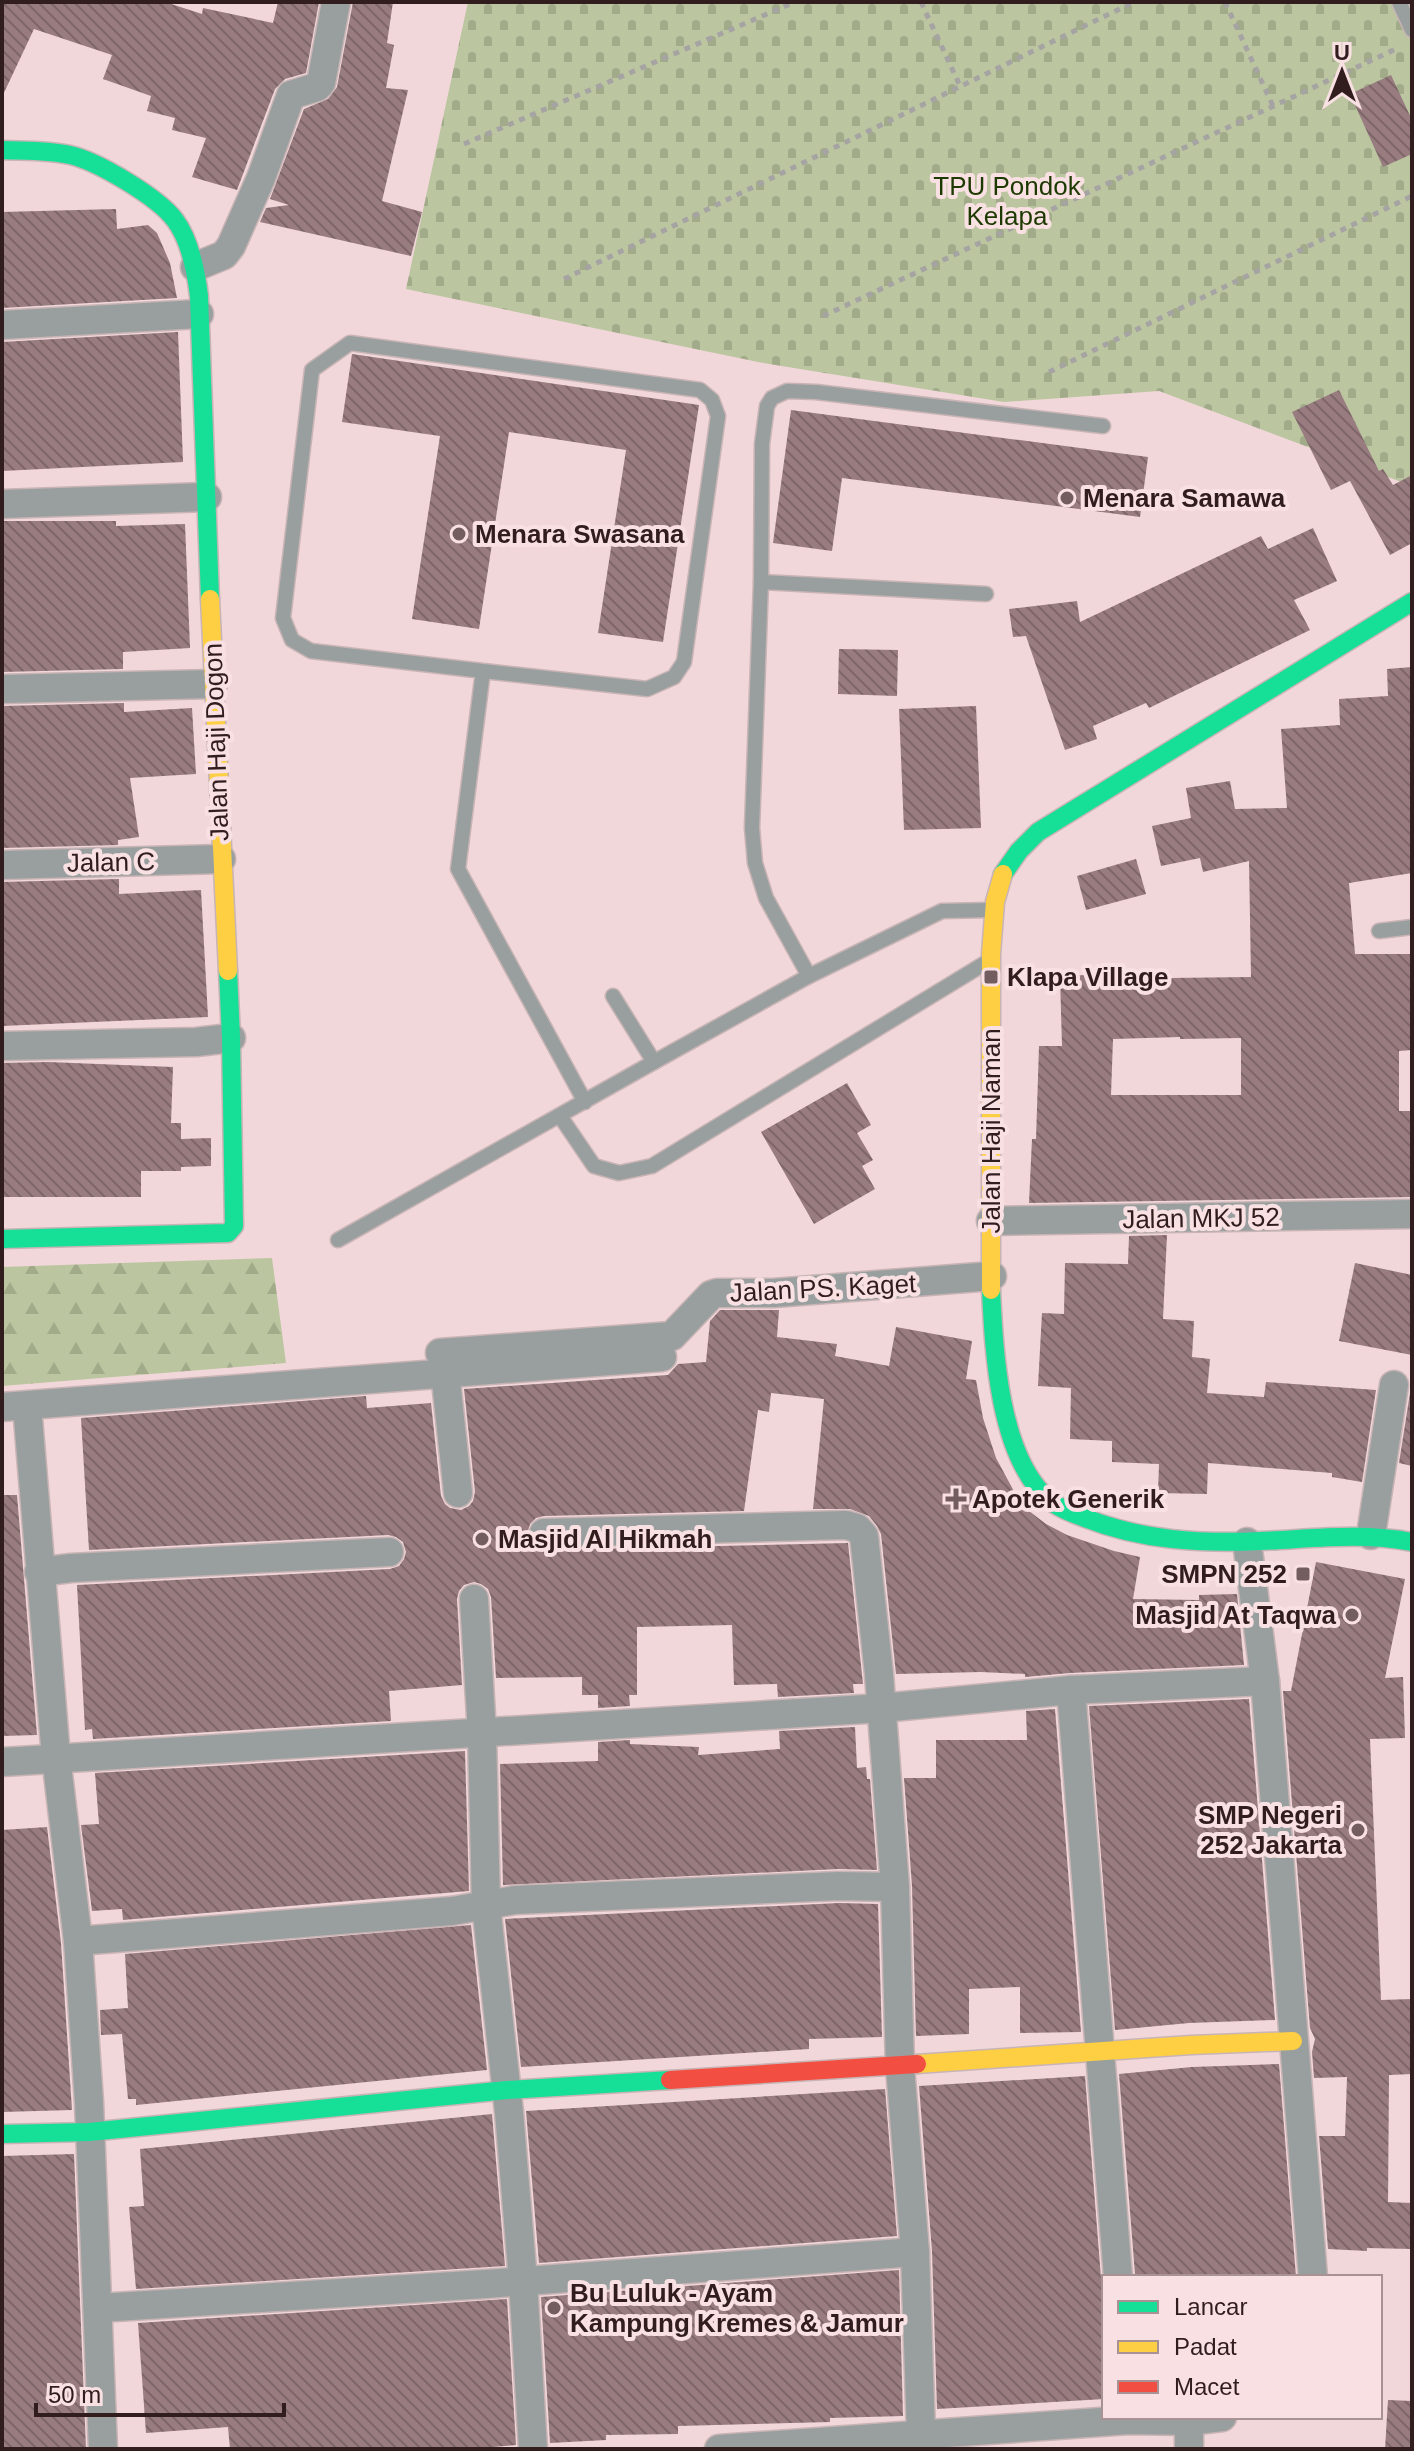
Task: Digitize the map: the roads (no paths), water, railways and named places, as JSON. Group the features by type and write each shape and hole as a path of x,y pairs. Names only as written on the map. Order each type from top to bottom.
{"street":[{"path":"195,267 224,255 231,246 261,178 291,95 321,83 336,2"},
{"name":"Jalan Haji Dogon","path":"2,150 83,158 108,171 175,219 195,267 231,1038 234,1217 231,1232 2,1239"},
{"path":"2,325 199,314"},
{"path":"2,504 207,497"},
{"name":"Jalan Haji Naman","path":"1412,602 1038,832 1021,848 997,888 991,960 991,1221 995,1357 1012,1436 1047,1498 1078,1515 1164,1541 1247,1542 1371,1535 1412,1542"},
{"path":"2,689 213,684"},
{"name":"Jalan C","path":"2,865 221,859"},
{"path":"2,1046 196,1042 231,1038"},
{"name":"Jalan MKJ 52","path":"991,1221 1412,1214"},
{"name":"Jalan PS. Kaget","path":"442,1363 667,1347 711,1295 717,1293 774,1293 992,1276"},
{"path":"103,2449 99,2308 78,1941 56,1757 39,1572 15,1406 442,1363 458,1493"},
{"path":"1371,1535 1394,1385"},
{"path":"544,1533 846,1525 857,1528 864,1536 882,1708 895,1887 900,2067 915,2252 921,2434"},
{"path":"1247,1542 1265,1681 1313,2275"},
{"path":"39,1572 389,1552"},
{"path":"474,1599 482,1733 486,1905 507,2090 533,2449"},
{"path":"2,1762 882,1708 1071,1690 1265,1681"},
{"path":"1071,1690 1118,2275"},
{"path":"78,1941 437,1912 515,1900 839,1886 895,1887"},
{"path":"2,2134 89,2132 507,2090 1293,2041"},
{"path":"99,2308 915,2252"},
{"path":"719,2449 1129,2419 1189,2435 1218,2419"}],"lane":[{"path":"1399,2 1412,30"},
{"path":"350,343 700,390 712,400 718,416 684,662 674,677 647,689 483,671 311,651 292,640 283,618 312,370 350,343"},
{"path":"809,976 766,898 755,863 752,828 761,582 762,444 767,406 772,398 787,391 816,392 1103,426"},
{"path":"761,582 986,594"},
{"path":"483,671 458,869 585,1102"},
{"path":"338,1240 809,976 942,911 994,910"},
{"path":"1379,931 1412,927"},
{"path":"560,1116 594,1166 619,1173 652,1166 991,960"},
{"path":"613,996 654,1062"}],"place":[{"name":"Menara Samawa","path":"1067,498"},
{"name":"Menara Swasana","path":"459,534"},
{"name":"Klapa Village","path":"991,977"},
{"name":"Apotek Generik","path":"956,1499"},
{"name":"Masjid Al Hikmah","path":"482,1539"},
{"name":"SMPN 252","path":"1303,1574"},
{"name":"Masjid At Taqwa","path":"1352,1615"},
{"name":"SMP Negeri 252 Jakarta","path":"1358,1830"},
{"name":"Bu Luluk - Ayam Kampung Kremes & Jamur","path":"554,2308"}],"park label":[{"name":"TPU Pondok Kelapa","path":"1007,201"}]}
